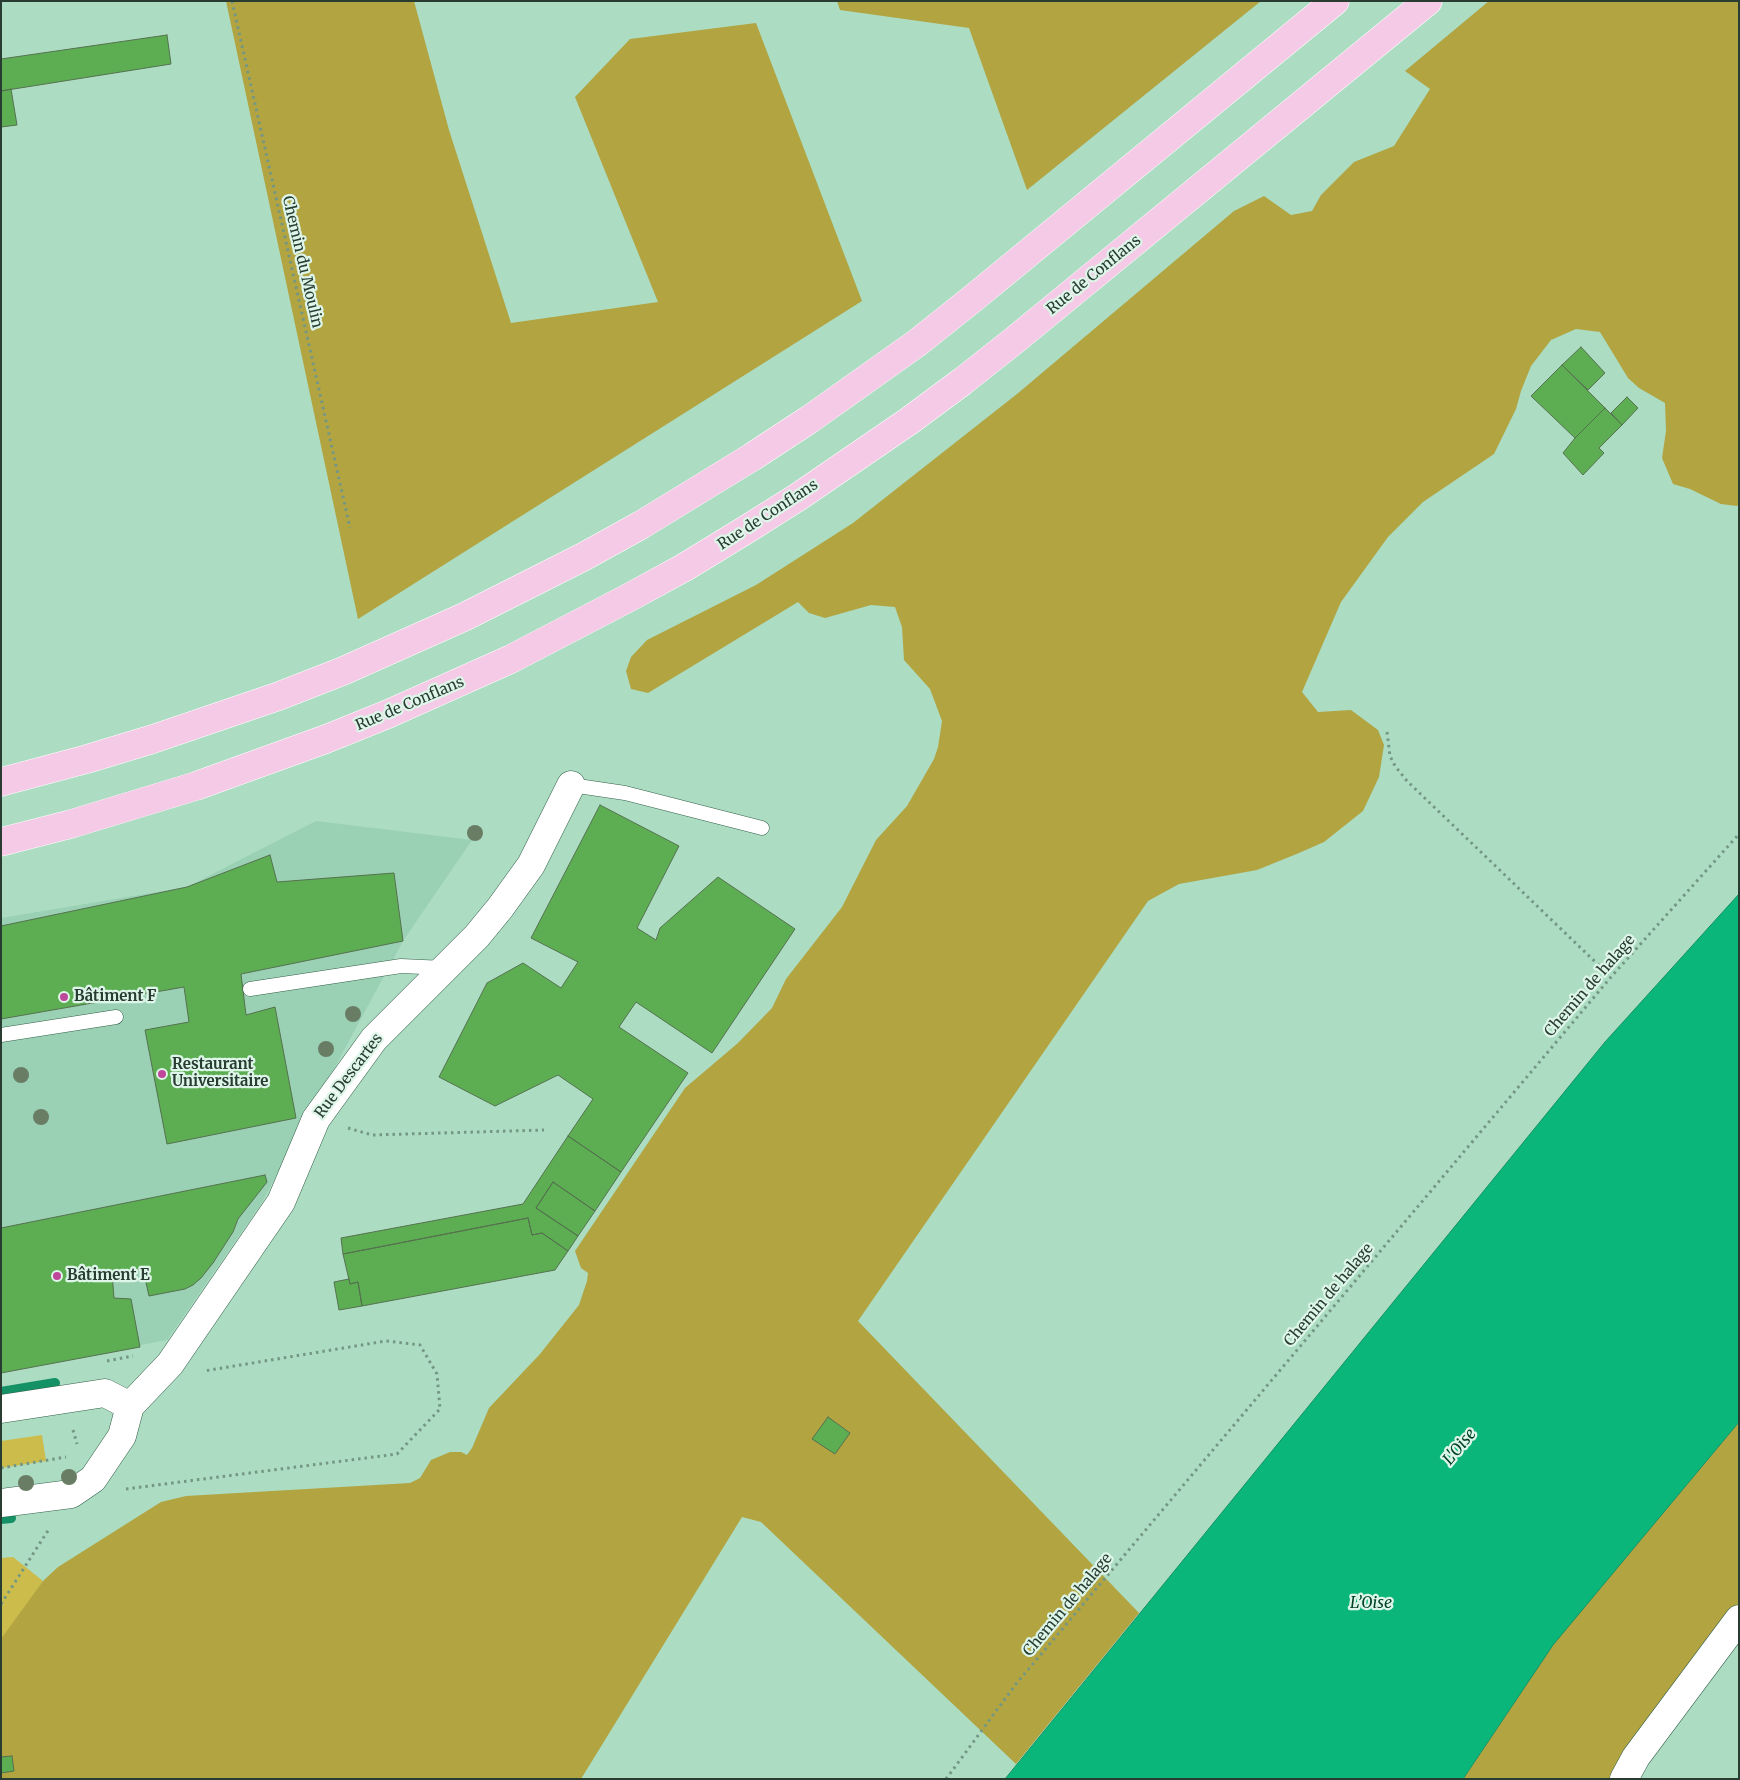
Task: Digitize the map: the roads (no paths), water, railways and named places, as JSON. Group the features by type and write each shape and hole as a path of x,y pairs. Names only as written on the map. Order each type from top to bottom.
{"main road":[{"path":"1,782 153,739 279,696 343,671 490,605 583,557 649,520 810,419 917,343 1335,1"},
{"name":"Rue de Conflans","path":"1,842 71,824 196,786 379,718 511,659 685,567 806,491 909,421 963,381 1428,1"}],"street":[{"name":"Rue Descartes","path":"130,1406 170,1364 281,1202 316,1119 374,1039 477,936 531,865 571,785"},
{"path":"1,1408 105,1393 130,1406 122,1436 93,1479 71,1494 1,1503"},
{"path":"1624,1779 1636,1757 1739,1619"}],"lane":[{"path":"571,785 625,793 762,828"},
{"path":"250,990 401,966 445,968"},
{"path":"1,1035 116,1017"}],"water":[{"name":"L’Oise","path":"1739,894 1739,1422 1553,1645 1463,1779 1005,1779 1605,1042"}],"waterway":[{"path":"1,1392 55,1383"},
{"path":"1,1519 11,1518"}],"place":[{"name":"Bâtiment F","path":"64,997"},
{"name":"Restaurant Universitaire","path":"162,1074"},
{"name":"Bâtiment E","path":"57,1276"}],"water label":[{"name":"L'Oise","path":"1460,1447"}]}
